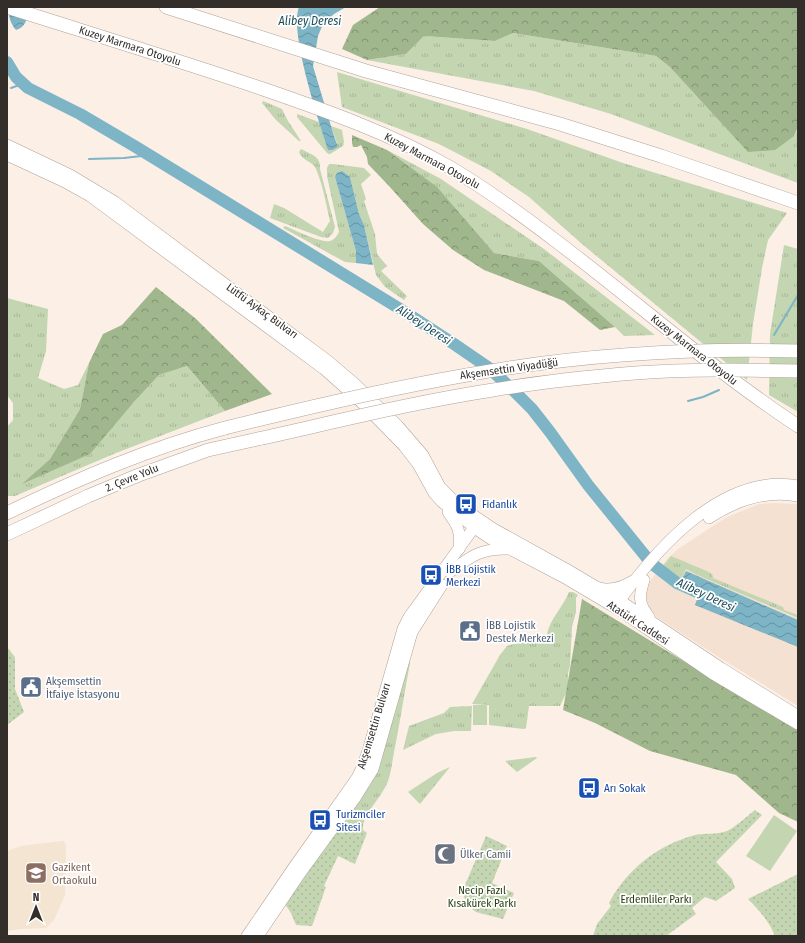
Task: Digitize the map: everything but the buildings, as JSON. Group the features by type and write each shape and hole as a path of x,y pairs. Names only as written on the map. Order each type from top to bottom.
{"highway":[{"name":"Kuzey Marmara Otoyolu","path":"7,7 235,79 299,101 370,128 449,167 508,204 589,266 727,376 798,426"},
{"path":"166,7 366,71 560,124 661,156 798,203"},
{"name":"Akşemsettin Viyadüğü","path":"225,428 403,387 468,374 538,364 658,352 724,350 798,351"},
{"name":"Akşemsettin Viyadüğü","path":"262,438 460,395 542,383 654,372 716,370 798,371"},
{"name":"2. Çevre Yolu","path":"7,513 79,480 155,449 225,428"},
{"name":"2. Çevre Yolu","path":"7,534 88,496 158,468 208,450 262,438"}],"main road":[{"name":"Lütfü Aykaç Bulvarı","path":"7,145 70,175 115,202 328,361 355,384 398,426 423,455 434,476 448,496 480,525"},
{"name":"Lütfü Aykaç Bulvarı","path":"7,155 65,182 90,196 324,369 360,401 404,446 418,464 434,493 442,502 480,525"},
{"path":"621,605 665,550 690,523 720,502 739,493 762,487 782,485 798,486"},
{"path":"665,550 713,515 731,505 763,496 798,496"},
{"path":"442,502 459,528 460,538 458,550"},
{"name":"Atatürk Caddesi","path":"480,525 491,539 514,549 598,592"},
{"name":"Atatürk Caddesi","path":"480,525 654,624 798,716"},
{"name":"Akşemsettin Bulvarı","path":"247,936 357,778 378,730 403,643 403,629 409,617 458,550 480,525"},
{"name":"Akşemsettin Bulvarı","path":"403,643 412,632 416,623 480,525"},
{"path":"450,572 473,555 495,550 514,549"},
{"path":"598,592 629,584 643,578"},
{"path":"643,578 640,592 640,602 654,624"},
{"name":"Atatürk Caddesi","path":"621,605 713,674 798,724"},
{"name":"Akşemsettin Bulvarı","path":"258,936 301,872 368,778 373,769 378,730"}],"shaded area":[{"path":"759,504 798,504 798,706 658,618 651,610 646,594 646,588 650,581 668,558 678,549 725,518"},
{"name":"Gazikent Ortaokulu","path":"64,841 66,845 65,895 54,920 46,928 7,931 7,851 21,846"}],"green space":[{"path":"380,7 798,7 798,127 794,136 775,150 748,152 671,68 656,56 513,33 495,41 424,36 406,54 367,60 342,49 353,25"},
{"path":"513,33 656,56 671,68 794,136 798,129 798,183 611,114 534,91 367,60 406,54 424,36 495,41"},
{"path":"337,72 527,129 623,163 787,213 768,240 753,324 747,380 582,244 529,197 491,171 439,144 342,107"},
{"path":"263,101 282,109 301,141 299,141 276,120 262,103"},
{"path":"297,114 319,122 328,150 337,143 331,126 342,130 344,142 343,146 330,154 327,153 297,117"},
{"path":"352,135 387,150 437,187 494,253 539,261 615,327 600,330 564,301 484,270 453,250 423,224 368,164 367,157 361,145 353,147"},
{"path":"301,149 315,156 319,161 335,227 333,233 328,238 321,237 270,218 274,204 284,208 323,232 330,221 315,166 300,155 299,152"},
{"path":"387,150 441,179 544,249 655,335 624,336 539,261 494,253"},
{"path":"329,164 364,168 371,175 361,184 366,199 364,201 375,234 377,254 387,266 381,271 407,296 404,300 385,287 376,275 364,225 359,214 350,177 335,177 356,251 356,263 345,262 283,228 285,226 320,240 330,241 334,239 339,232 327,176 327,168"},
{"path":"784,245 798,249 798,412 769,395 770,334"},
{"path":"156,287 195,318 272,394 225,411 187,366 159,375 90,454 22,484 50,459 80,409 89,363 103,334 122,325"},
{"path":"7,298 48,309 46,351 38,378 64,389 78,385 89,363 80,409 50,459 24,483 133,403 159,375 187,366 225,411 116,453 15,496 7,496 7,427 13,420 13,403 7,395"},
{"path":"671,556 709,572 712,574 713,578 783,607 784,610 798,615 798,618 686,569 680,582 660,570"},
{"path":"569,592 573,592 578,595 576,598 576,612 572,627 568,689 560,706 529,706 526,728 524,729 489,725 489,705 472,704 500,655 507,646 547,634 551,623"},
{"path":"582,599 798,731 798,822 779,813 736,775 650,751 595,723 563,710"},
{"path":"7,647 15,657 15,689 24,712 7,725"},
{"path":"410,653 410,663 388,781 365,819 363,830 359,837 341,826"},
{"path":"473,705 487,705 487,725 473,725"},
{"path":"472,706 471,731 454,731 436,734 403,750 409,726 444,713 450,707"},
{"path":"537,758 517,772 505,761"},
{"path":"450,767 420,804 408,792 437,773"},
{"name":"Erdemliler Parkı","path":"755,810 762,815 716,862 732,879 735,888 716,901 705,897 692,908 696,914 666,936 593,936 597,924 611,906 609,903 616,891 634,869 645,860 668,845 681,839 695,835 726,832 736,826"},
{"path":"774,815 797,831 770,871 746,856"},
{"path":"341,826 359,837 363,830 367,833 355,864 338,856 324,886 326,887 312,926 296,925 285,904"},
{"name":"Necip Fazıl Kısakürek Parkı","path":"486,836 507,846 492,883 514,893 503,919 476,912 468,906 462,892"},
{"path":"798,874 798,936 775,936 770,925 748,899"}],"water":[{"path":"8,7 29,7 26,21 20,29 16,30 12,25"},
{"name":"Alibey Deresi","path":"299,7 346,7 334,14 323,24 318,36 313,66 338,147 332,150 328,150 301,56 297,19"},
{"path":"342,171 350,177 359,214 364,225 373,265 356,263 356,251 335,177 337,173"},
{"path":"686,571 798,620 798,647 695,605 700,591 680,583"}],"waterway":[{"name":"Alibey Deresi","path":"7,62 16,77 28,88 80,114 136,147 405,312 489,368 532,409 588,485 651,563 677,583 715,600"},
{"path":"11,88 22,84"},
{"path":"89,159 124,158 150,155"},
{"path":"774,335 798,295"},
{"path":"688,401 703,397 719,390"}],"place":[{"name":"Fidanlık","path":"466,504"},
{"name":"İBB Lojistik Merkezi","path":"431,575"},
{"name":"İBB Lojistik Destek Merkezi","path":"470,631"},
{"name":"Akşemsettin İtfaiye İstasyonu","path":"31,687"},
{"name":"Arı Sokak","path":"589,788"},
{"name":"Turizmciler Sitesi","path":"320,820"},
{"name":"Ülker Camii","path":"445,854"},
{"name":"Gazikent Ortaokulu","path":"36,873"}]}
